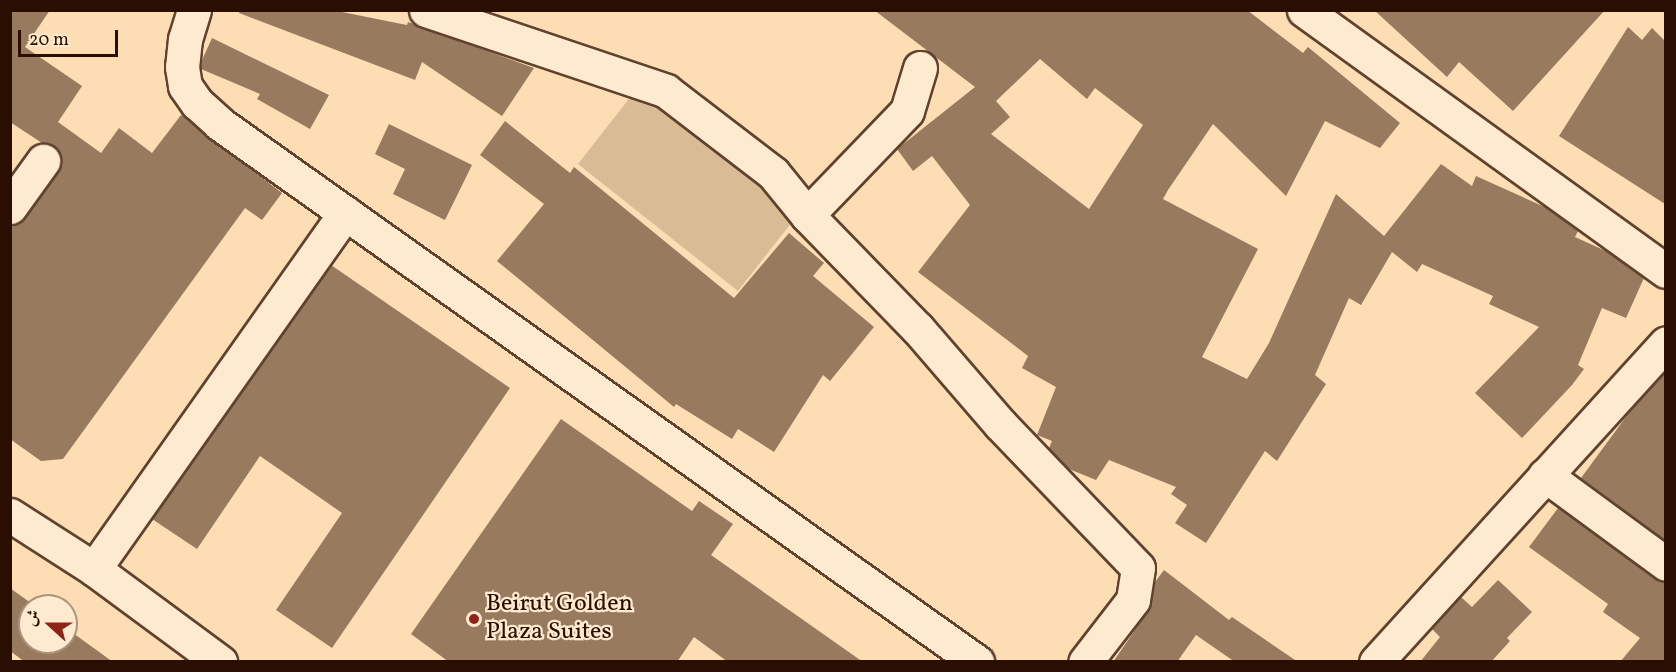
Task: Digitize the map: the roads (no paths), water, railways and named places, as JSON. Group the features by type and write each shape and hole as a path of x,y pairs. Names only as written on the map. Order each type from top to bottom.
{"street":[{"path":"194,10 185,39 182,67 185,86 197,103 258,153 976,662"},
{"path":"426,10 666,91 772,173 807,215 918,329 1000,424 1138,568 1132,600 1086,662"},
{"path":"1317,14 1665,271"},
{"path":"807,215 907,111 920,68"},
{"path":"10,207 43,161"},
{"path":"94,569 345,213"},
{"path":"1376,662 1665,343"},
{"path":"1545,475 1665,564"},
{"path":"10,515 94,569 220,662"}],"place":[{"name":"Beirut Golden Plaza Suites","path":"474,619"}]}
